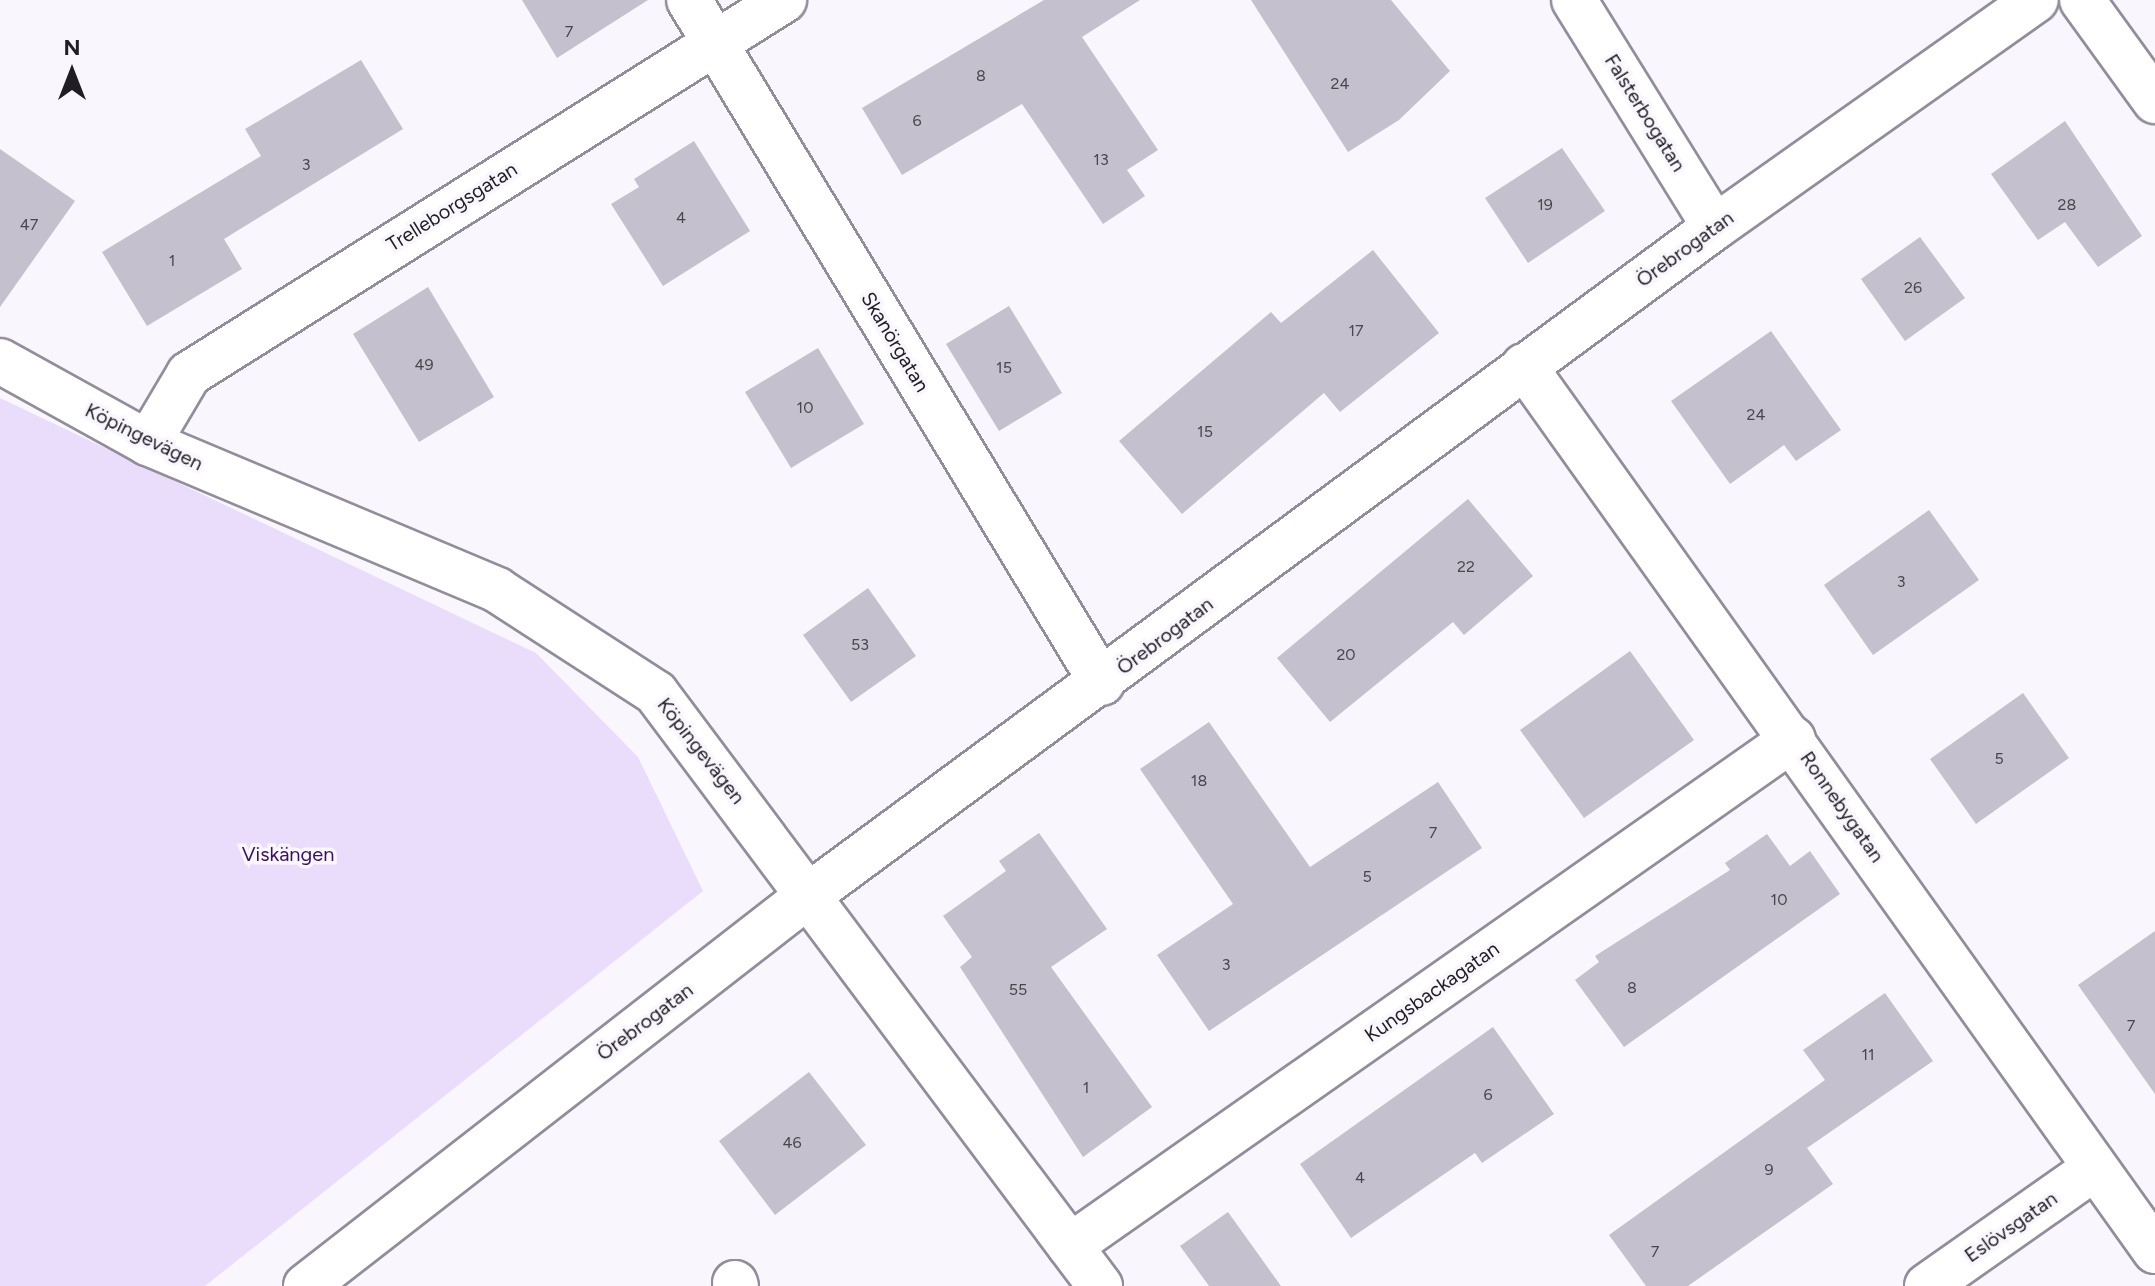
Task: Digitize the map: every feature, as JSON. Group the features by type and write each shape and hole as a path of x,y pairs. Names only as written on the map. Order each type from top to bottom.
{"street":[{"name":"Skanörgatan","path":"689,0 1102,683"},
{"name":"Trelleborgsgatan","path":"148,443 189,374 713,41 784,0"},
{"name":"Falsterbogatan","path":"1574,0 1715,227"},
{"name":"Örebrogatan","path":"306,1286 809,895 1102,683 1524,366 2036,0"},
{"path":"2082,0 2155,101"},
{"name":"Köpingevägen","path":"0,361 148,443 497,590 624,667 692,732 809,895 1100,1286"},
{"name":"Ronnebygatan","path":"1524,366 1793,739 2155,1251"},
{"name":"Kungsbackagatan","path":"1070,1246 1793,739"},
{"name":"Eslövsgatan","path":"1927,1286 2095,1168"}],"green space":[{"name":"Viskängen","path":"0,398 536,653 638,757 703,891 205,1286 0,1286"}],"building":[{"path":"522,0 648,0 557,58"},
{"path":"1044,0 1140,0 1082,37 1158,150 1127,170 1145,196 1103,224 1022,104 902,175 862,108"},
{"path":"1251,0 1391,0 1450,71 1399,120 1348,152"},
{"path":"361,60 403,129 224,239 242,269 147,326 102,252 261,156 245,129"},
{"path":"2065,121 2142,236 2098,267 2065,222 2038,240 1991,174"},
{"path":"694,141 750,231 663,286 611,204 639,187 634,179"},
{"path":"1562,148 1605,211 1528,263 1485,198"},
{"path":"0,149 75,201 0,307"},
{"path":"1920,237 1965,298 1905,341 1861,279"},
{"path":"1373,250 1439,333 1340,412 1324,393 1182,514 1119,441 1271,312 1281,323"},
{"path":"428,287 494,397 419,442 353,334"},
{"path":"1009,306 1062,393 999,431 946,344"},
{"path":"1771,331 1841,430 1796,461 1784,445 1730,484 1671,401"},
{"path":"818,348 864,424 791,468 745,392"},
{"path":"1468,499 1533,576 1464,635 1453,622 1330,722 1277,658"},
{"path":"1929,510 1979,580 1873,655 1824,585"},
{"path":"868,588 916,656 851,702 803,635"},
{"path":"1630,651 1694,740 1584,818 1520,730"},
{"path":"2023,693 2069,758 1976,824 1930,759"},
{"path":"1209,722 1310,867 1438,782 1482,848 1209,1031 1157,955 1233,904 1140,769"},
{"path":"1039,833 1107,929 1051,967 1152,1107 1083,1157 960,967 972,957 943,916 1006,871 999,861"},
{"path":"1767,834 1790,866 1810,851 1840,894 1624,1047 1575,980 1599,962 1595,956 1730,870 1725,863"},
{"path":"2155,931 2155,1094 2078,985"},
{"path":"1885,993 1933,1061 1807,1148 1833,1184 1688,1286 1646,1286 1609,1235 1825,1080 1803,1050"},
{"path":"1493,1027 1554,1114 1482,1163 1475,1153 1351,1238 1300,1164"},
{"path":"809,1072 866,1145 775,1215 719,1141"},
{"path":"1228,1212 1281,1286 1209,1286 1180,1246"}]}
